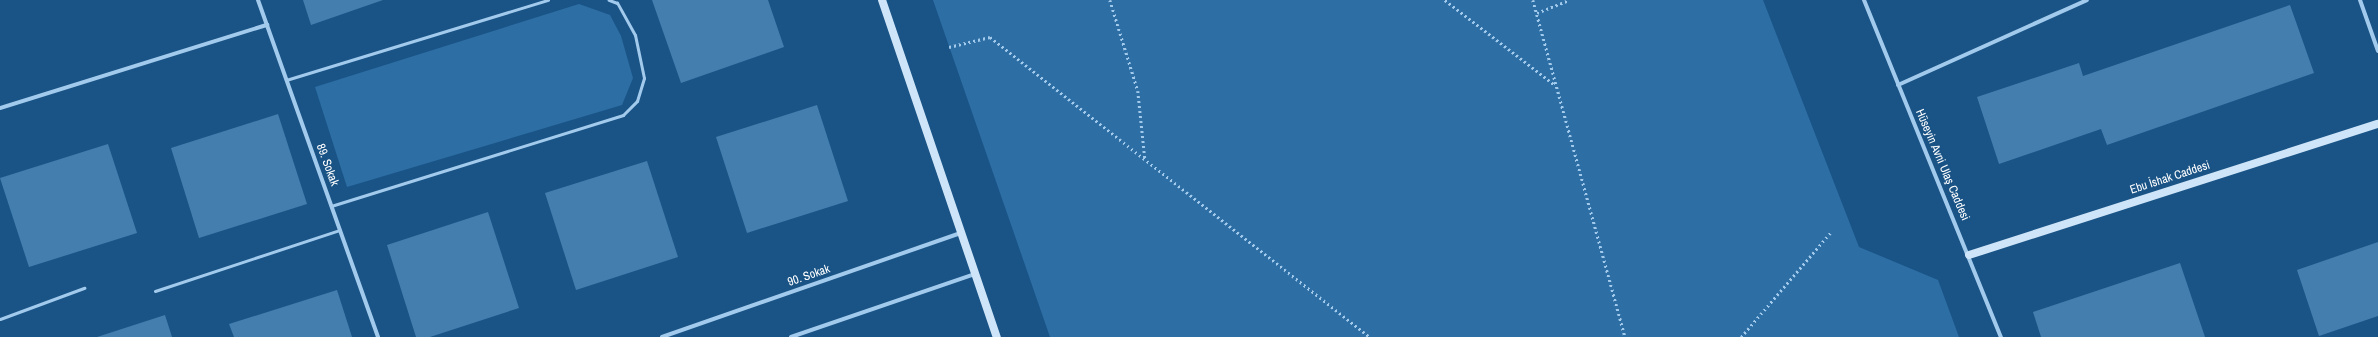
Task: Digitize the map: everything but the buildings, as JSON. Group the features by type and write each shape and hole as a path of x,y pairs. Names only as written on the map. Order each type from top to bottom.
{"street":[{"name":"89. Sokak","path":"258,0 378,337"},
{"path":"882,0 997,337"},
{"name":"Hüseyin Avni Ulaş Caddesi","path":"1864,0 1969,255 2001,337"},
{"path":"1898,85 2087,0"},
{"path":"2360,0 2378,51"},
{"path":"0,108 267,25"},
{"name":"Ebu İshak Caddesi","path":"1969,255 2378,124"},
{"name":"90. Sokak","path":"662,337 962,233"},
{"path":"791,337 975,274"}],"lane":[{"path":"286,80 548,0"},
{"path":"331,206 623,115 637,100 644,78 635,35 617,3 609,0"},
{"path":"155,291 339,230"},
{"path":"0,318 84,288"}],"path":[{"path":"1110,0 1138,91 1145,159"},
{"path":"1445,0 1555,85"},
{"path":"1533,0 1625,337"},
{"path":"1537,13 1570,0"},
{"path":"949,47 990,37 1370,337"},
{"path":"1741,337 1830,233"}],"shaded area":[{"path":"933,0 1763,0 1859,247 1938,280 1959,337 1050,337"},
{"path":"579,4 610,15 621,36 633,78 622,105 347,187 315,87"}]}
